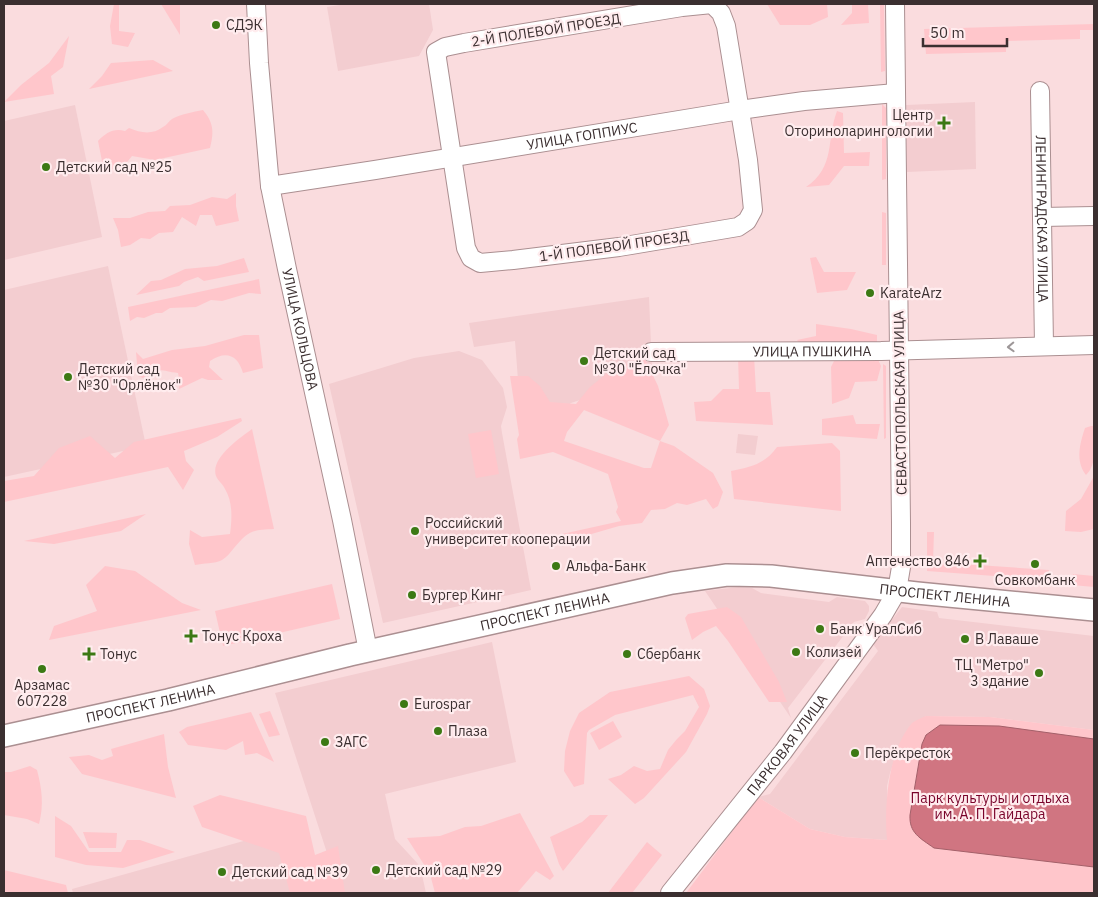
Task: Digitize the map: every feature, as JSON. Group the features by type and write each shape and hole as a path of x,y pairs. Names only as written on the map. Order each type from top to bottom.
{"main road":[{"name":"ПРОСПЕКТ ЛЕНИНА","path":"4,736 672,584 727,575 771,576 897,591 1094,610"}],"street":[{"name":"УЛИЦА КОЛЬЦОВА","path":"256,4 258,63 270,186 344,529 368,652"},
{"name":"2-Й ПОЛЕВОЙ ПРОЕЗД","path":"452,156 436,52 445,47 682,7 712,4 721,13 726,26 740,110"},
{"name":"СЕВАСТОПОЛЬСКАЯ УЛИЦА","path":"895,4 901,567 897,591"},
{"name":"ЛЕНИНГРАДСКАЯ УЛИЦА","path":"1040,91 1044,345"},
{"name":"УЛИЦА ГОППИУС","path":"270,186 360,173 452,156 740,110 804,101 896,93"},
{"name":"1-Й ПОЛЕВОЙ ПРОЕЗД","path":"452,156 466,248 470,258 480,262 513,260 619,247 738,227 747,221 753,210 740,110"},
{"path":"1042,217 1094,216"},
{"name":"УЛИЦА ПУШКИНА","path":"651,352 899,350 1094,345"},
{"name":"ПАРКОВАЯ УЛИЦА","path":"670,893 783,752 883,615 897,591"}],"shaded area":[{"path":"346,4 429,4 433,30 419,56 338,71 327,7"},
{"path":"975,102 976,169 907,172 906,105"},
{"name":"Детский сад №25","path":"75,105 102,237 4,260 4,121"},
{"name":"Детский сад №30 \"Орлёнок\"","path":"108,266 146,446 4,477 4,290"},
{"name":"Детский сад №30 \"Ёлочка\"","path":"649,297 653,393 583,399 571,403 559,412 522,431 515,341 474,347 469,323"},
{"path":"459,351 482,360 503,388 507,407 501,426 531,590 383,623 329,384 414,358"},
{"path":"738,434 758,436 755,455 736,453"},
{"path":"739,587 752,588 761,593 829,602 837,597 865,601 869,606 865,619 854,622 788,708 791,718 705,591"},
{"path":"902,607 937,612 939,618 1094,636 1094,730 990,717 926,716 901,741 890,773 887,786 888,840 845,837 810,829 758,797 770,794 878,651 873,644"},
{"path":"492,642 516,762 385,794 395,839 420,866 426,893 336,893 328,856 275,693"},
{"path":"940,725 999,726 1094,739 1094,867 934,848 920,838 913,831 910,815 922,744 926,735"},
{"name":"Детский сад №39","path":"301,825 317,893 73,893 72,889"}],"green space":[{"path":"114,4 119,4 119,31 135,33 128,47 112,44 110,26"},
{"path":"161,4 180,4 180,35"},
{"path":"767,4 827,4 828,17 810,25 780,25"},
{"path":"852,4 868,4 869,23 841,25 852,13"},
{"path":"880,4 884,4 885,71 881,72"},
{"path":"1094,24 1094,30 1080,30 1080,39 1006,41 1006,52 926,54 924,29"},
{"path":"69,36 63,67 51,76 54,94 4,102 21,85 49,63"},
{"path":"153,60 173,71 89,89 102,76 111,63"},
{"path":"882,104 886,108 886,179 882,180"},
{"path":"203,110 212,128 210,148 155,160 132,156 123,167 104,171 98,141 107,134 117,130 125,131 129,128 142,132 159,130 176,117"},
{"path":"837,111 843,113 844,153 870,152 869,166 844,166 829,185 806,187 822,171 826,162"},
{"path":"236,193 239,221 216,226 212,215 200,215 196,226 182,217 173,232 159,233 150,239 141,238 130,245 121,247 118,230 113,218 130,218 148,212 165,211 170,206 190,205 212,197 227,199"},
{"path":"882,212 886,213 886,265 882,265"},
{"path":"816,257 824,272 856,272 847,290 817,293 810,258"},
{"path":"244,258 249,272 204,281 198,277 179,286 136,295 151,281 161,280 185,269 217,266"},
{"path":"259,279 261,294 249,293 222,301 211,300 196,307 170,308 162,313 156,313 144,318 137,317 130,321 128,307"},
{"path":"816,324 877,335 877,348 803,348 797,340 816,336"},
{"path":"244,335 259,335 263,368 243,373 235,358 226,355 221,356 210,361 209,367 223,380 202,378 179,389 178,373 160,370 152,372 143,378 138,376 136,352 143,359 172,350 205,346"},
{"path":"837,355 876,355 881,366 877,381 855,382 849,398 832,404 831,367"},
{"path":"738,356 754,356 756,392 770,392 773,425 696,421 694,402 711,401 723,389 739,389"},
{"path":"644,357 658,386 669,425 660,441 674,446 713,473 723,492 718,506 713,509 706,499 687,505 677,503 665,509 651,510 642,523 619,526 588,535 565,537 537,544 535,540 621,521 616,512 618,507 608,474 553,452 520,459 517,439 519,435 510,376 528,376 540,386 550,402 576,404 590,387 610,371","holes":["584,410 660,441 651,468 644,468 564,441 567,432"]},
{"path":"883,364 886,366 886,438 884,439"},
{"path":"853,415 856,424 880,424 877,439 822,435 822,419"},
{"path":"241,418 242,421 217,437 184,451 186,461 194,470 183,490 168,467 4,502 4,481 34,476 59,448 90,436 115,458 134,442"},
{"path":"1094,426 1094,459 1086,475 1080,464 1080,452 1085,428"},
{"path":"252,429 274,529 255,531 247,535 222,560 195,565 189,544 190,530 202,537 230,534 231,505 228,494 216,476 215,469 217,462 227,449"},
{"path":"491,430 499,474 476,478 468,434"},
{"path":"832,443 840,451 841,511 734,499 731,471 757,464 768,457 777,447"},
{"path":"1094,476 1094,529 1081,532 1065,531 1066,511 1081,499"},
{"path":"146,514 121,531 54,544 24,541"},
{"path":"927,532 934,532 933,562 1049,570 1048,580 927,571"},
{"path":"105,566 135,571 182,603 201,610 49,640 54,626 97,611 86,585"},
{"path":"1073,574 1094,576 1094,587 1072,585"},
{"path":"332,584 340,619 223,646 215,611"},
{"path":"727,607 741,617 779,682 787,702 769,702 716,626 692,640 685,618 688,614"},
{"path":"689,676 704,689 710,706 686,752 644,798 635,804 608,779 621,775 634,766 647,771 660,769 668,750 685,731 699,707 693,695 615,715 589,730 587,733 584,784 574,787 564,771 565,751 570,731 579,713 610,692"},
{"path":"270,711 280,735 269,737 259,714"},
{"path":"251,712 274,762 257,753 245,755 243,741 226,750 188,745 179,732 187,727"},
{"name":"Парк культуры и отдыха им. А. П. Гайдара","path":"926,716 990,717 1094,730 1094,893 686,893 758,797 810,829 845,837 887,840 887,795 893,763 904,735 912,723"},
{"path":"613,721 622,737 599,750 590,733"},
{"path":"164,734 168,767 176,798 82,774 69,757 89,755 102,760 113,756 111,749"},
{"path":"30,766 37,770 40,784 42,804 39,824 27,819 4,815 4,772 11,772"},
{"path":"220,795 306,816 315,855 338,846 345,893 290,893 279,853 202,827 193,806"},
{"path":"520,813 554,876 550,880 536,871 517,893 435,893 430,874 407,838 440,836 465,827 481,826"},
{"path":"590,815 608,815 563,871 550,837 582,822"},
{"path":"55,816 71,826 89,852 121,852 127,840 140,840 175,852 123,868 86,865 55,857"},
{"path":"83,832 117,833 116,848 89,848"},
{"path":"647,842 662,855 632,893 608,893"},
{"path":"4,870 66,885 68,893 4,893"}],"place":[{"name":"СДЭК","path":"216,25"},
{"name":"Центр Оториноларингологии","path":"944,123"},
{"name":"Детский сад №25","path":"46,167"},
{"name":"KarateArz","path":"870,293"},
{"name":"Детский сад №30 \"Ёлочка\"","path":"584,361"},
{"name":"Детский сад №30 \"Орлёнок\"","path":"68,377"},
{"name":"Российский университет кооперации","path":"415,531"},
{"name":"Аптечество 846","path":"980,561"},
{"name":"Совкомбанк","path":"1035,564"},
{"name":"Альфа-Банк","path":"556,566"},
{"name":"Бургер Кинг","path":"412,595"},
{"name":"Банк УралСиб","path":"820,629"},
{"name":"Тонус Кроха","path":"191,636"},
{"name":"В Лаваше","path":"965,639"},
{"name":"Колизей","path":"796,652"},
{"name":"Тонус","path":"89,654"},
{"name":"Сбербанк","path":"627,654"},
{"name":"Арзамас 607228","path":"42,669"},
{"name":"ТЦ \"Метро\" 3 здание","path":"1039,673"},
{"name":"Eurospar","path":"404,704"},
{"name":"Плаза","path":"438,731"},
{"name":"ЗАГС","path":"325,742"},
{"name":"Перёкресток","path":"855,753"},
{"name":"Детский сад №29","path":"376,870"},
{"name":"Детский сад №39","path":"222,872"}]}
